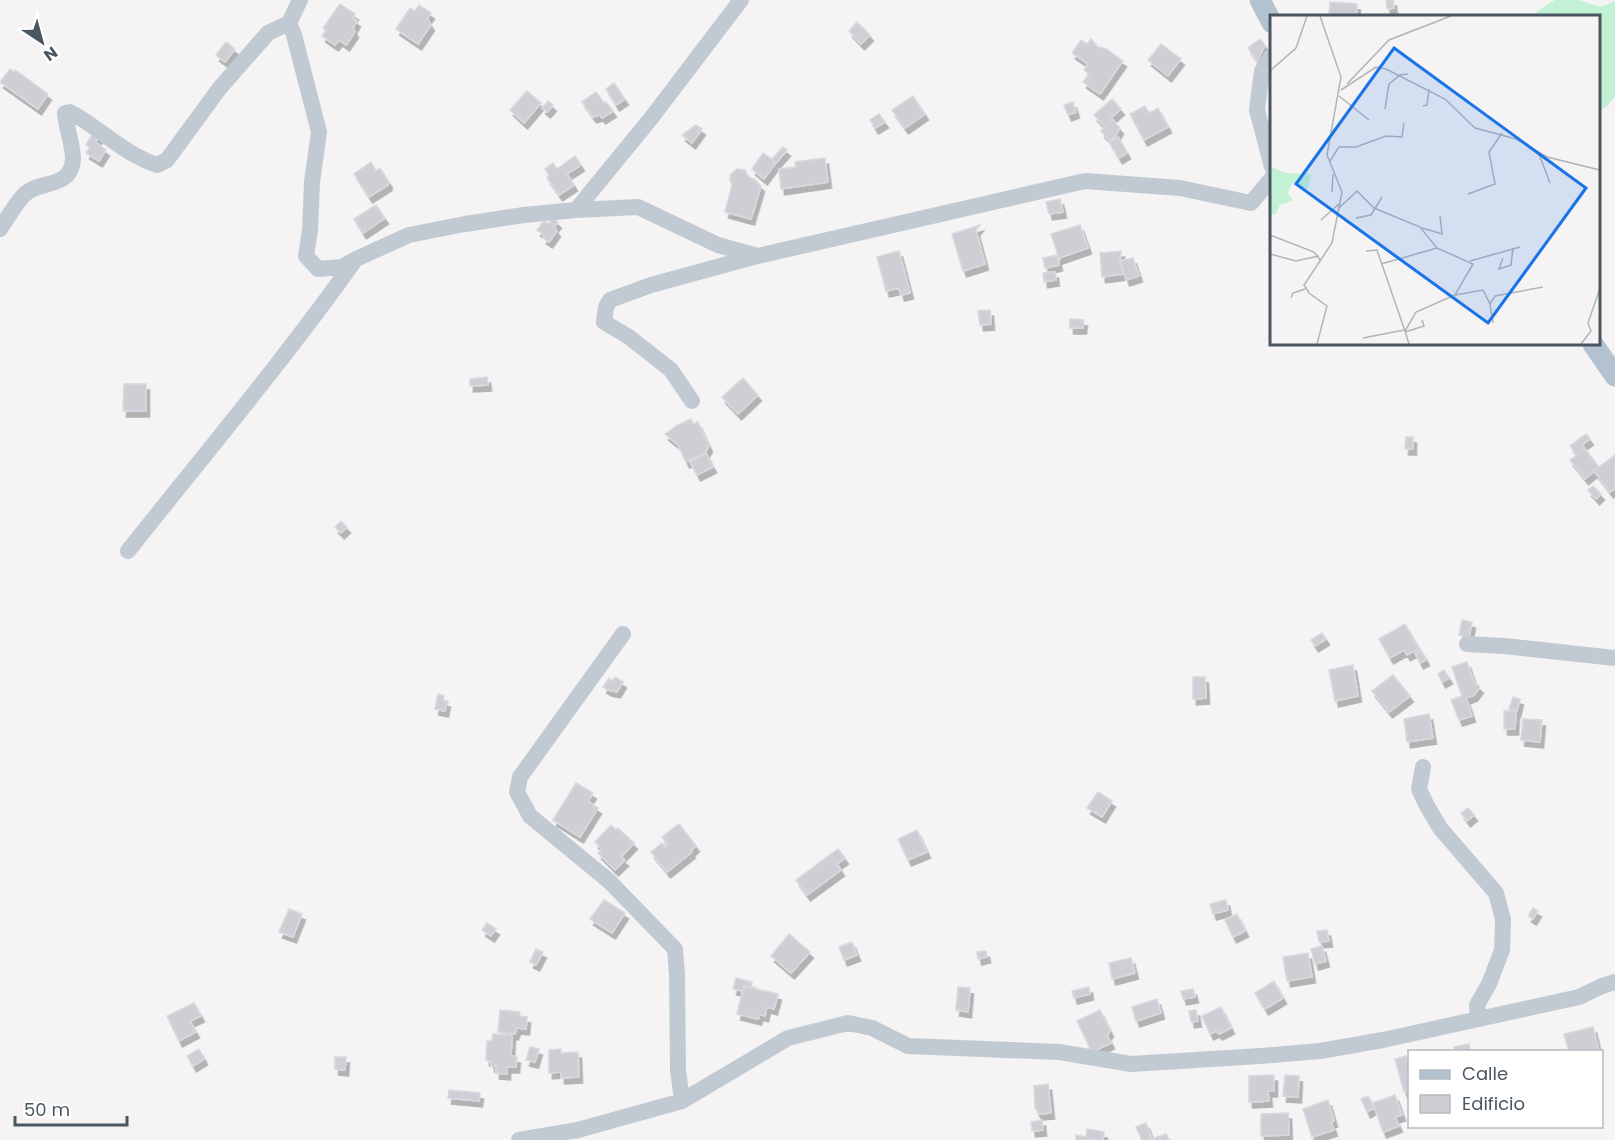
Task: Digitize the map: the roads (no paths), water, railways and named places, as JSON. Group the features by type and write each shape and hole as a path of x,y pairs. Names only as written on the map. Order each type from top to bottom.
{"main road":[{"path":"1260,0 1270,20"},
{"path":"1594,345 1615,376"}],"street":[{"path":"0,229 25,193 45,184 60,181 68,174 73,160 65,113 70,112 86,120 140,160 157,165 167,160 219,89 268,33 289,23 300,0"},
{"path":"576,210 652,117 741,0"},
{"path":"289,23 319,132 306,256 318,269 342,267 409,235 465,224 576,210 638,207 718,244 758,256"},
{"path":"1270,59 1262,71 1257,111 1270,160"},
{"path":"692,401 671,370 629,337 604,322 606,307 610,300 651,285 758,256 1085,181 1180,188 1251,203 1270,180"},
{"path":"128,551 237,417 356,259"},
{"path":"623,634 520,777 517,792 530,816 609,880 675,949 678,1070 682,1101"},
{"path":"1467,644 1615,658"},
{"path":"1423,767 1419,789 1426,804 1440,828 1496,893 1503,919 1502,950 1478,1005 1478,1018"},
{"path":"519,1140 578,1130 682,1101 788,1038 848,1023 872,1028 908,1046 1059,1052 1131,1064 1320,1051 1383,1040 1579,997 1615,982"}]}
